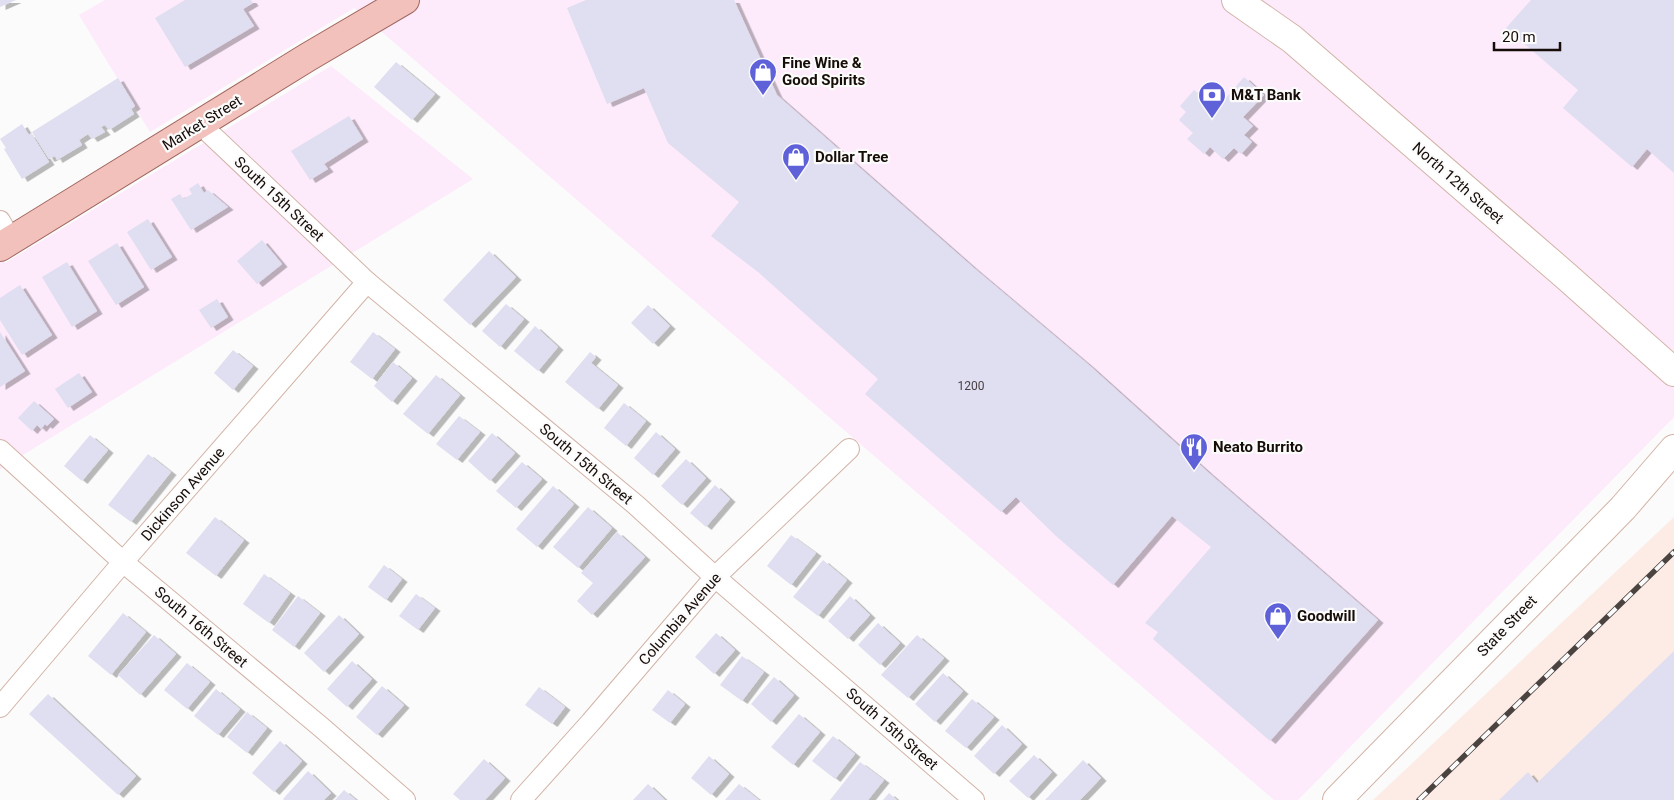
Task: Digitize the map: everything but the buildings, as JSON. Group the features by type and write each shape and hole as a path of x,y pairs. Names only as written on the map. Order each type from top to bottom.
{"main road":[{"name":"Market Street","path":"4,236 201,124 308,57 405,0"},
{"name":"North 12th Street","path":"1236,0 1246,5 1292,39 1604,308 1674,372"},
{"name":"State Street","path":"1337,800 1623,508 1674,449"}],"street":[{"name":"South 15th Street","path":"201,124 367,282 636,505 715,577 974,800"},
{"name":"Dickinson Avenue","path":"0,707 123,562 367,282"},
{"name":"Columbia Avenue","path":"521,800 591,722 715,577 849,449"},
{"name":"South 16th Street","path":"0,450 123,562 321,727 404,800"}],"shaded area":[{"path":"105,0 1674,0 1674,417 1298,800 1274,800 354,8 150,132 79,15"},
{"path":"331,66 473,179 0,469 0,255 5,263"},
{"path":"1674,517 1674,800 1373,800"}],"railway":[{"path":"1419,800 1674,552"}],"place":[{"name":"Fine Wine & Good Spirits","path":"763,96"},
{"name":"M&T Bank","path":"1212,119"},
{"name":"Dollar Tree","path":"796,181"},
{"name":"Neato Burrito","path":"1194,471"},
{"name":"Goodwill","path":"1278,640"}]}
